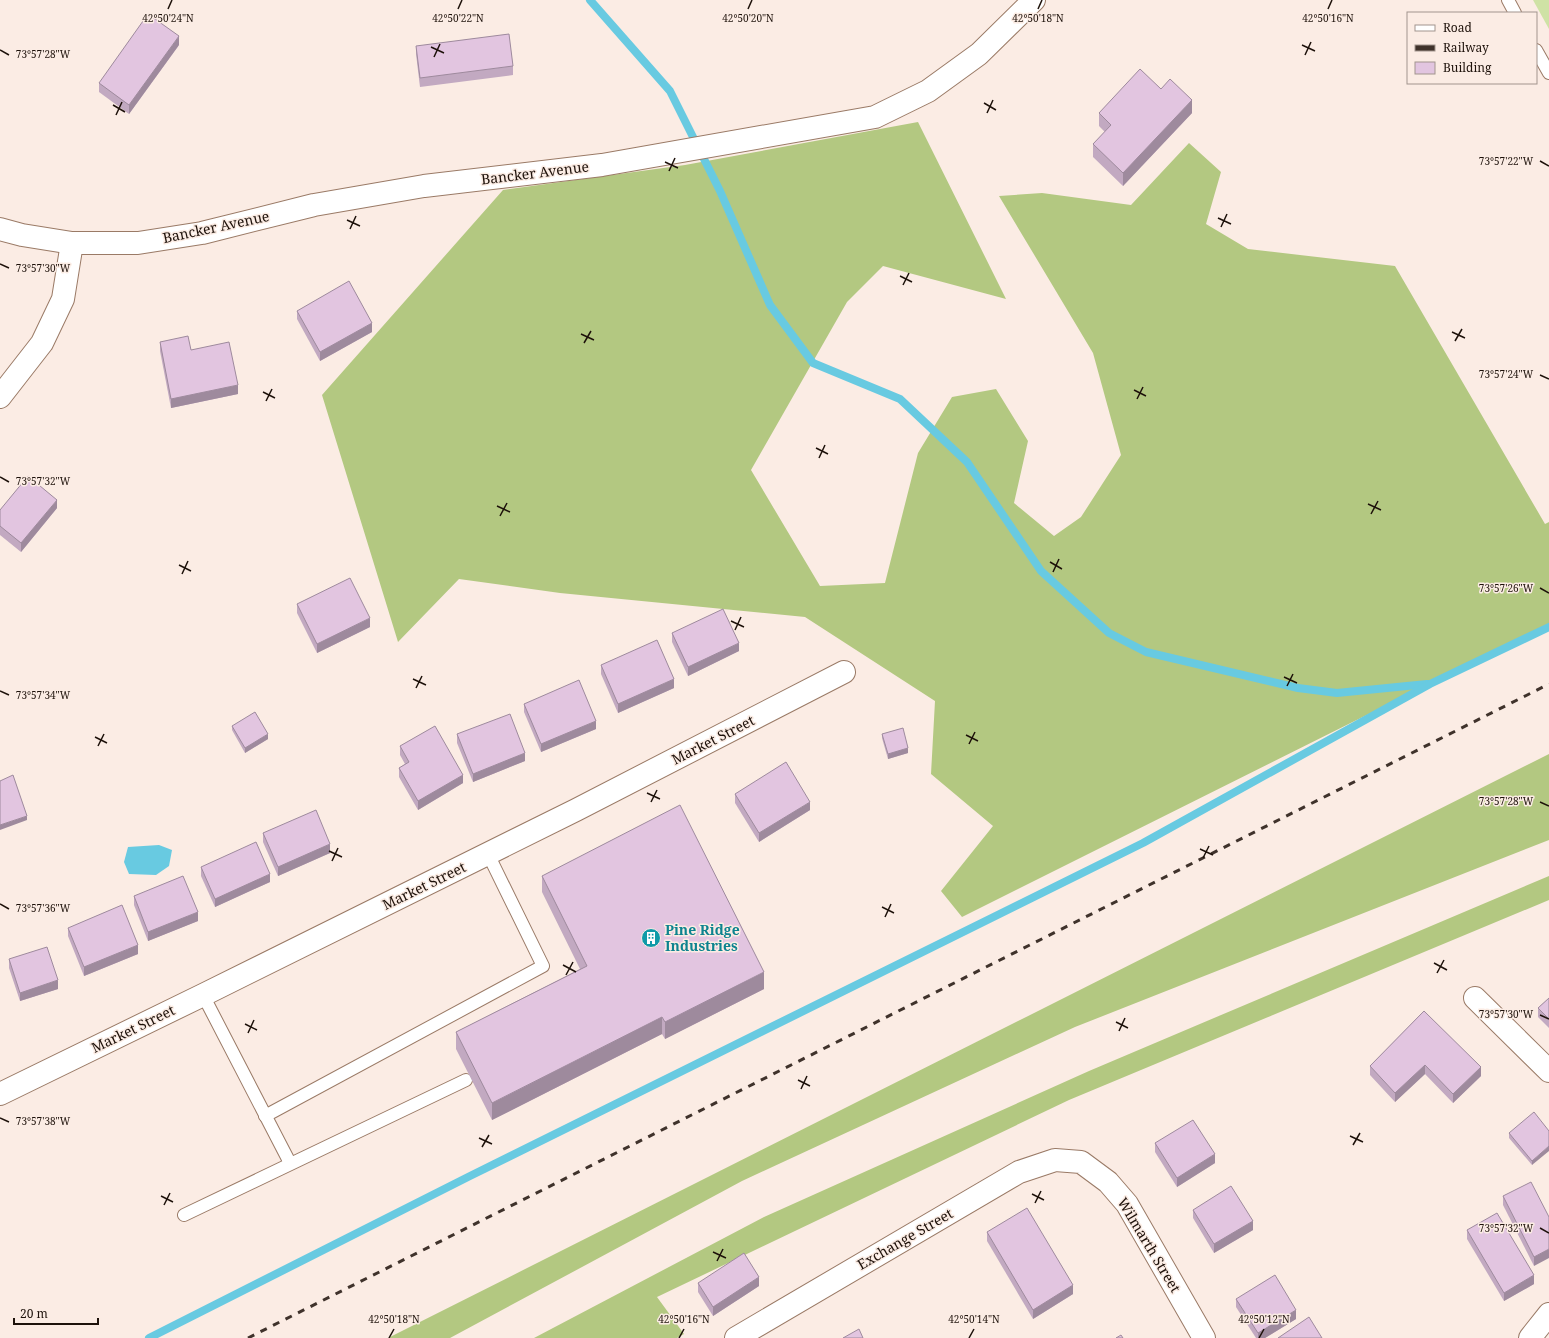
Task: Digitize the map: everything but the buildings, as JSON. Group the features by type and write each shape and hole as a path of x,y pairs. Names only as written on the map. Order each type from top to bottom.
{"street":[{"name":"Bancker Avenue","path":"0,229 22,235 72,243 138,243 194,234 314,206 424,186 602,165 875,117 928,91 979,54 1034,0"},
{"path":"0,397 42,343 63,299 72,243"},
{"name":"Market Street","path":"0,1094 582,807 844,672"},
{"path":"1475,998 1549,1071"},
{"name":"Exchange Street","path":"736,1338 1019,1172 1055,1160 1081,1162"},
{"name":"Wilmarth Street","path":"1081,1162 1108,1182 1127,1204 1204,1338"},
{"path":"1530,1338 1549,1314"}],"lane":[{"path":"1508,0 1514,12"},
{"path":"1537,52 1549,73"},
{"path":"265,1116 544,966 488,854"},
{"path":"203,995 290,1163"},
{"path":"184,1215 466,1080"}],"green space":[{"path":"1533,0 1549,0 1549,29"},
{"path":"918,122 1006,299 883,266 847,302 751,470 820,586 885,583 918,453 952,397 996,389 1028,441 1014,503 1054,536 1081,517 1121,455 1093,353 999,196 1042,193 1131,205 1189,143 1221,172 1206,224 1248,249 1395,266 1545,524 1549,522 1549,624 962,917 941,891 993,826 931,774 935,701 805,617 560,593 459,579 398,642 322,395 503,190 685,165"},
{"path":"1549,754 1549,840 1075,1027 742,1181 450,1338 388,1338"},
{"path":"1549,876 1549,900 1069,1100 657,1297 684,1334 677,1338 534,1338 764,1217 1089,1071"}],"water":[{"path":"159,845 172,850 169,866 156,875 129,874 124,862 128,847"}],"waterway":[{"path":"590,0 670,91 720,191 770,305 813,363 900,399 967,462 1041,571 1109,633 1146,652 1298,688 1337,693 1427,684"},
{"path":"149,1338 470,1176 1143,843 1430,684 1549,627"}],"railway":[{"path":"248,1338 1549,684"}],"place":[{"name":"Pine Ridge Industries","path":"651,938"}]}
